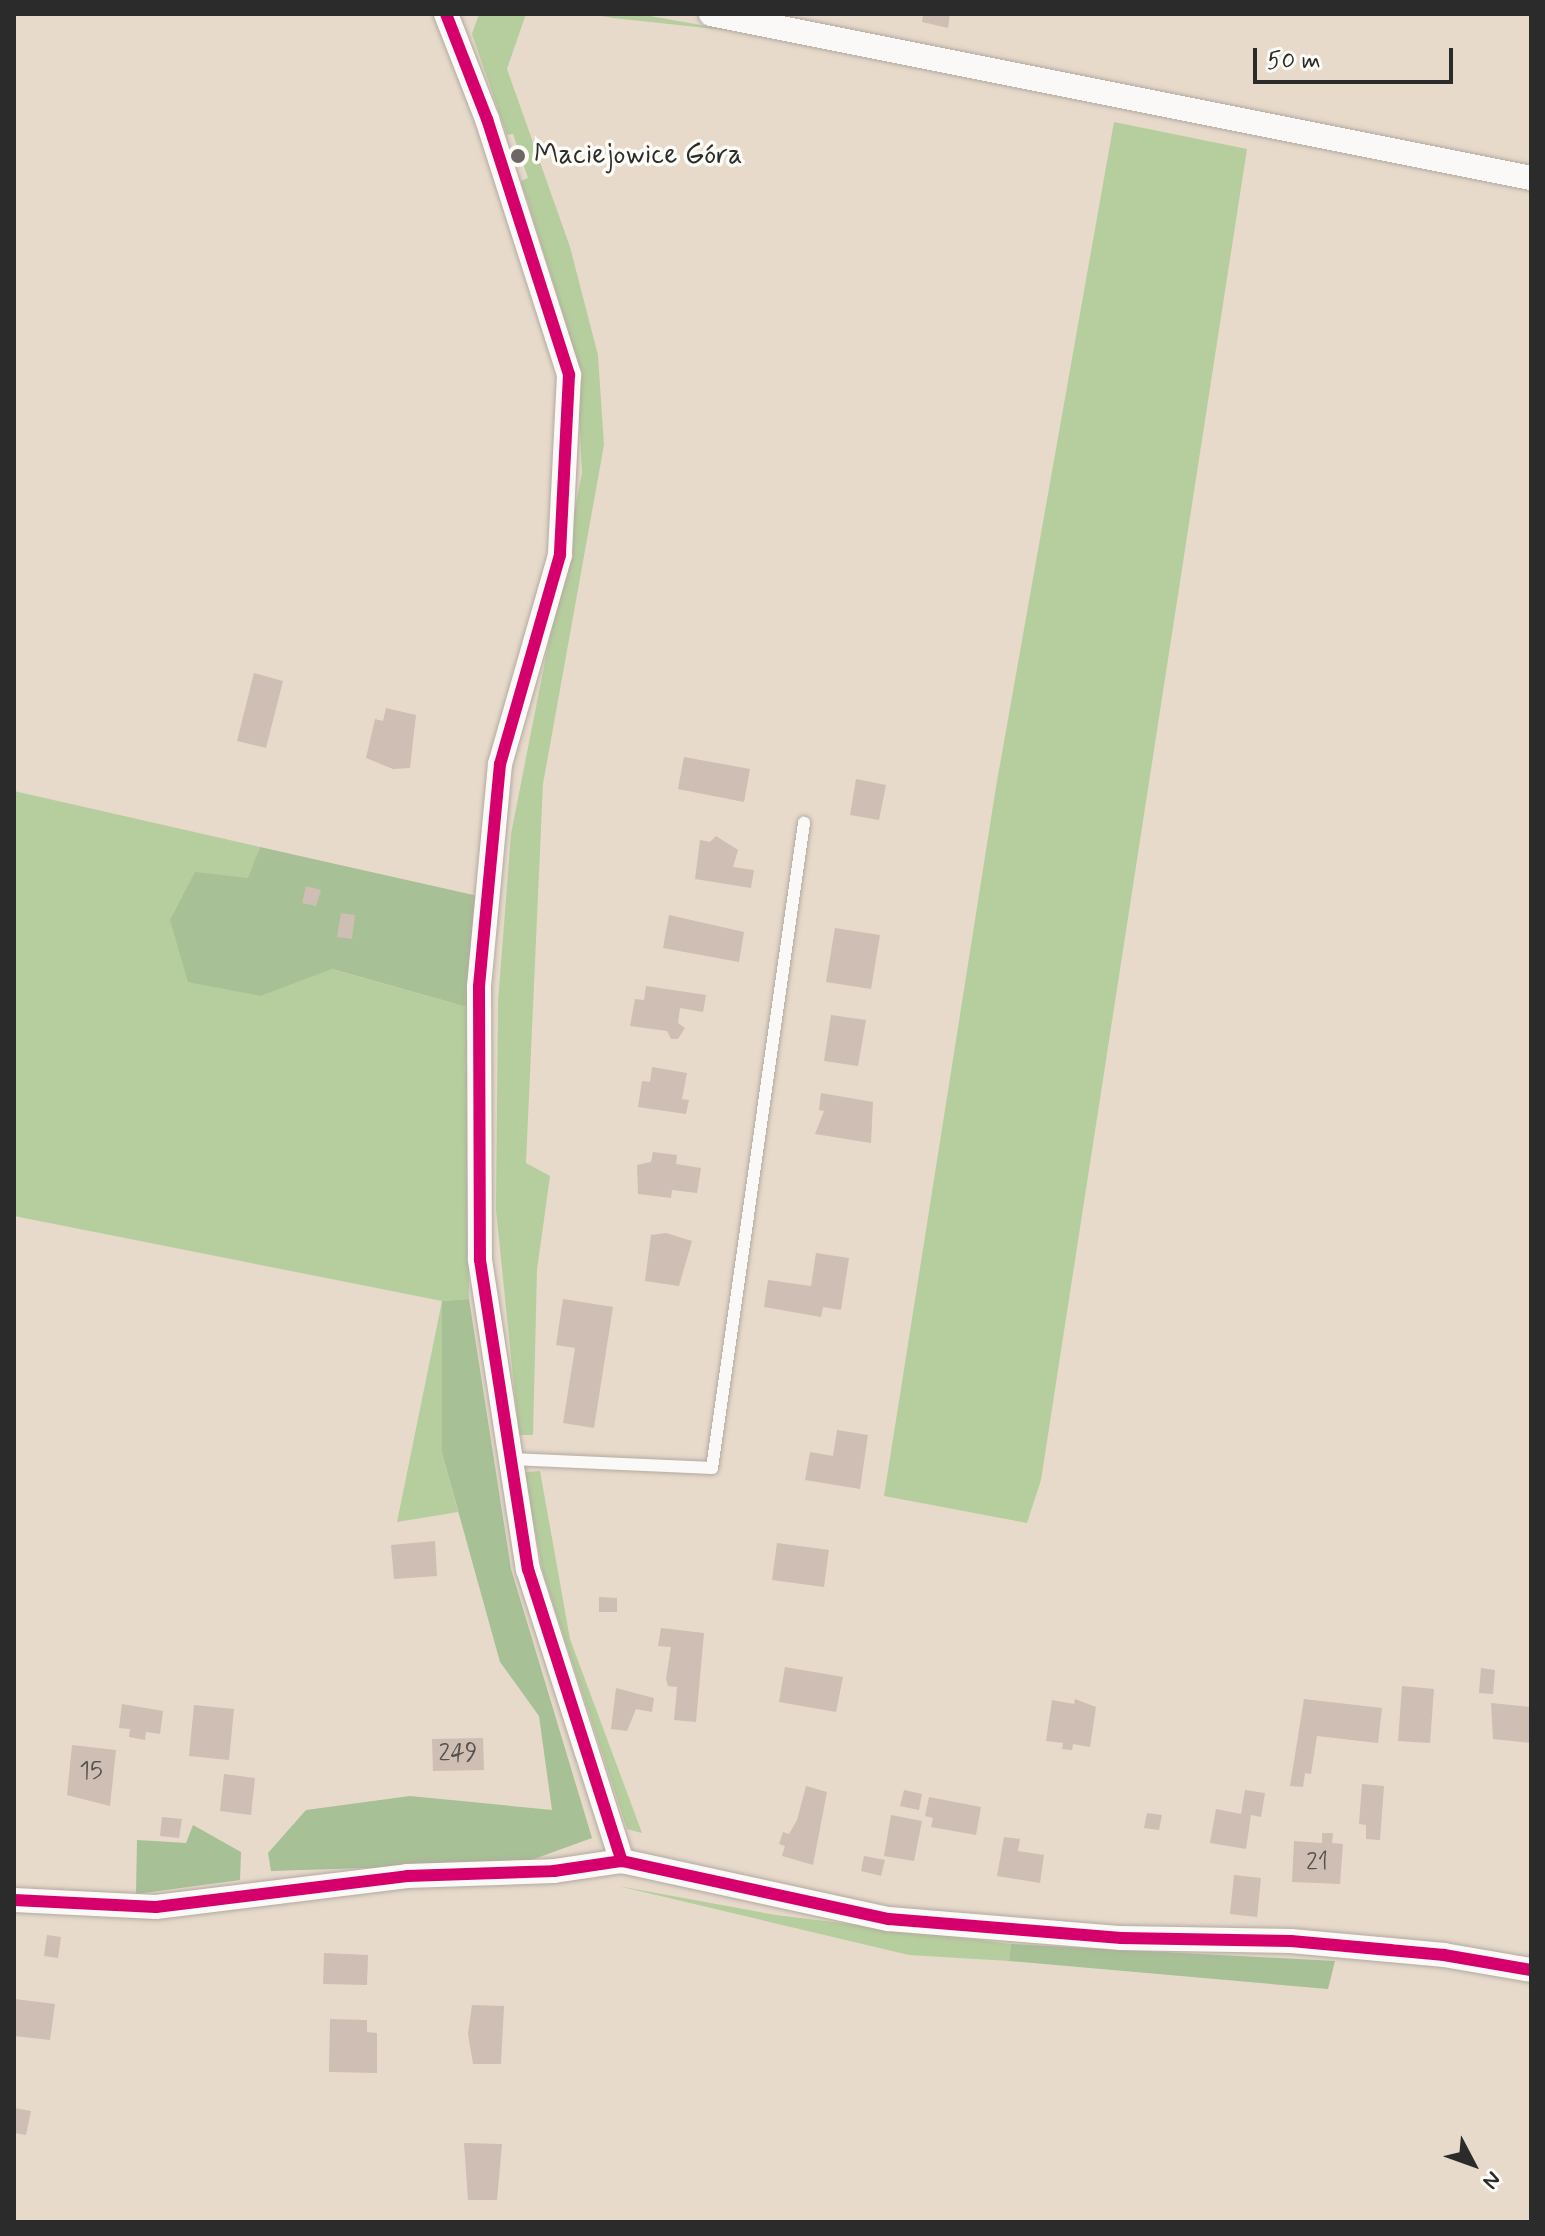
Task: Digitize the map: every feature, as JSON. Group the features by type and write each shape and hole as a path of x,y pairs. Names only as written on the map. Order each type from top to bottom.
{"street":[{"path":"711,14 1531,178"},
{"path":"447,16 483,106 569,375 560,555 500,764 479,987 480,1260 528,1569 622,1861"},
{"path":"14,1900 156,1907 407,1876 554,1871 622,1861 889,1919 1121,1938 1291,1941 1444,1955 1531,1970"}],"lane":[{"path":"512,1459 712,1468 804,823"}],"green space":[{"path":"479,14 526,14 507,69 570,247 598,355 604,445 543,784 526,1163 550,1176 537,1270 533,1435 519,1435 496,1210 498,1002 511,834 582,473 578,387 566,323 521,181 528,178 513,134 507,135 472,34"},
{"path":"590,14 639,14 734,31 613,18"},
{"path":"1114,122 1247,149 1041,1480 1027,1523 884,1496 996,787"},
{"path":"14,791 260,847 249,878 261,996 331,969 467,1007 469,1299 442,1301 14,1216"},
{"path":"260,847 478,896 467,1007 332,969 261,996 188,982 170,920 195,872 248,878"},
{"path":"469,1299 511,1569 592,1838 523,1863 271,1871 268,1853 306,1810 410,1796 552,1810 539,1716 500,1662 442,1453 442,1301"},
{"path":"442,1301 442,1453 458,1512 397,1522"},
{"path":"540,1471 570,1639 642,1833 627,1829 543,1573 524,1472"},
{"path":"193,1825 241,1852 240,1880 136,1894 137,1840 186,1843"},
{"path":"618,1886 776,1915 1011,1944 1009,1961 909,1955"},
{"path":"1011,1944 1335,1961 1328,1989 1009,1961"}],"building":[{"path":"950,14 948,28 922,22 923,15"},
{"path":"254,673 283,681 266,748 237,741"},
{"path":"386,708 416,715 410,768 393,769 366,758 375,719 383,721"},
{"path":"684,757 750,769 744,802 678,789"},
{"path":"856,779 886,785 879,820 850,815"},
{"path":"716,836 738,850 733,867 754,870 751,888 695,879 700,840 710,842"},
{"path":"306,886 321,890 316,906 302,903"},
{"path":"341,913 355,915 352,939 337,937"},
{"path":"669,915 744,932 739,962 663,948"},
{"path":"835,928 880,935 871,989 826,982"},
{"path":"646,986 706,995 703,1012 680,1008 678,1023 685,1028 678,1039 671,1039 667,1031 630,1026 635,999 644,1000"},
{"path":"831,1015 866,1020 858,1066 824,1061"},
{"path":"652,1067 687,1073 682,1099 689,1100 686,1114 638,1107 642,1081 650,1082"},
{"path":"821,1093 873,1102 871,1143 815,1134 824,1111 819,1110"},
{"path":"653,1152 677,1155 676,1164 701,1168 697,1193 672,1190 671,1198 638,1194 637,1165 651,1162"},
{"path":"666,1233 692,1241 679,1286 645,1281 651,1235"},
{"path":"816,1253 849,1258 841,1310 823,1307 821,1317 764,1307 768,1280 811,1286"},
{"path":"563,1299 613,1307 594,1428 563,1423 575,1348 556,1345"},
{"path":"837,1430 868,1435 860,1489 805,1480 810,1452 833,1456"},
{"path":"435,1541 437,1576 394,1579 391,1545"},
{"path":"777,1543 829,1550 824,1587 772,1580"},
{"path":"599,1597 617,1598 617,1612 599,1612"},
{"path":"661,1628 704,1633 696,1722 674,1720 677,1687 668,1686 666,1679 671,1647 658,1646"},
{"path":"785,1667 843,1677 836,1712 779,1702"},
{"path":"1481,1668 1495,1670 1493,1694 1479,1693"},
{"path":"1402,1686 1434,1689 1430,1743 1398,1741"},
{"path":"616,1688 654,1698 652,1712 636,1709 627,1731 611,1729"},
{"path":"1075,1699 1096,1707 1090,1747 1073,1744 1072,1750 1062,1749 1063,1743 1046,1741 1052,1700 1074,1704"},
{"path":"1304,1699 1382,1708 1378,1743 1317,1736 1311,1774 1305,1773 1303,1787 1290,1786"},
{"path":"1491,1703 1531,1707 1531,1743 1493,1739"},
{"path":"122,1704 163,1711 160,1734 146,1732 145,1740 129,1737 130,1729 119,1728"},
{"path":"194,1705 234,1709 229,1760 189,1756"},
{"path":"483,1738 484,1770 433,1771 432,1739"},
{"path":"72,1745 116,1750 110,1806 67,1795"},
{"path":"224,1774 255,1778 251,1815 220,1811"},
{"path":"1362,1784 1384,1786 1380,1840 1366,1839 1366,1825 1359,1824"},
{"path":"806,1786 827,1792 813,1865 782,1856 785,1846 779,1844 783,1832 789,1834 797,1820"},
{"path":"904,1790 922,1794 919,1810 900,1806"},
{"path":"1245,1790 1265,1793 1261,1817 1251,1815 1246,1849 1210,1843 1216,1809 1241,1814"},
{"path":"929,1797 981,1807 976,1835 931,1827 933,1818 925,1816"},
{"path":"1147,1813 1162,1815 1159,1830 1144,1828"},
{"path":"891,1815 922,1821 914,1861 884,1856"},
{"path":"162,1817 182,1819 179,1838 160,1836"},
{"path":"1322,1833 1333,1833 1332,1843 1343,1844 1340,1884 1292,1882 1294,1841 1322,1843"},
{"path":"1004,1837 1020,1839 1018,1851 1044,1855 1040,1883 997,1876"},
{"path":"864,1856 885,1860 881,1876 861,1871"},
{"path":"1234,1875 1261,1878 1257,1917 1230,1914"},
{"path":"47,1935 61,1937 58,1958 44,1956"},
{"path":"324,1953 368,1955 367,1985 323,1984"},
{"path":"15,1999 55,2004 50,2040 14,2036"},
{"path":"472,2005 504,2006 501,2064 473,2064 468,2034"},
{"path":"330,2019 367,2020 367,2032 377,2033 377,2073 329,2072"},
{"path":"14,2108 31,2111 26,2135 14,2133"},
{"path":"464,2143 502,2144 497,2200 468,2200"}],"cycle path":[{"path":"446,14 487,119 569,375 560,555 500,764 479,987 480,1260 528,1569 622,1861"},
{"path":"14,1900 156,1907 407,1876 554,1871 622,1861 889,1919 1121,1938 1291,1941 1444,1955 1531,1970"}],"place":[{"name":"Maciejowice Góra","path":"518,156"}]}
